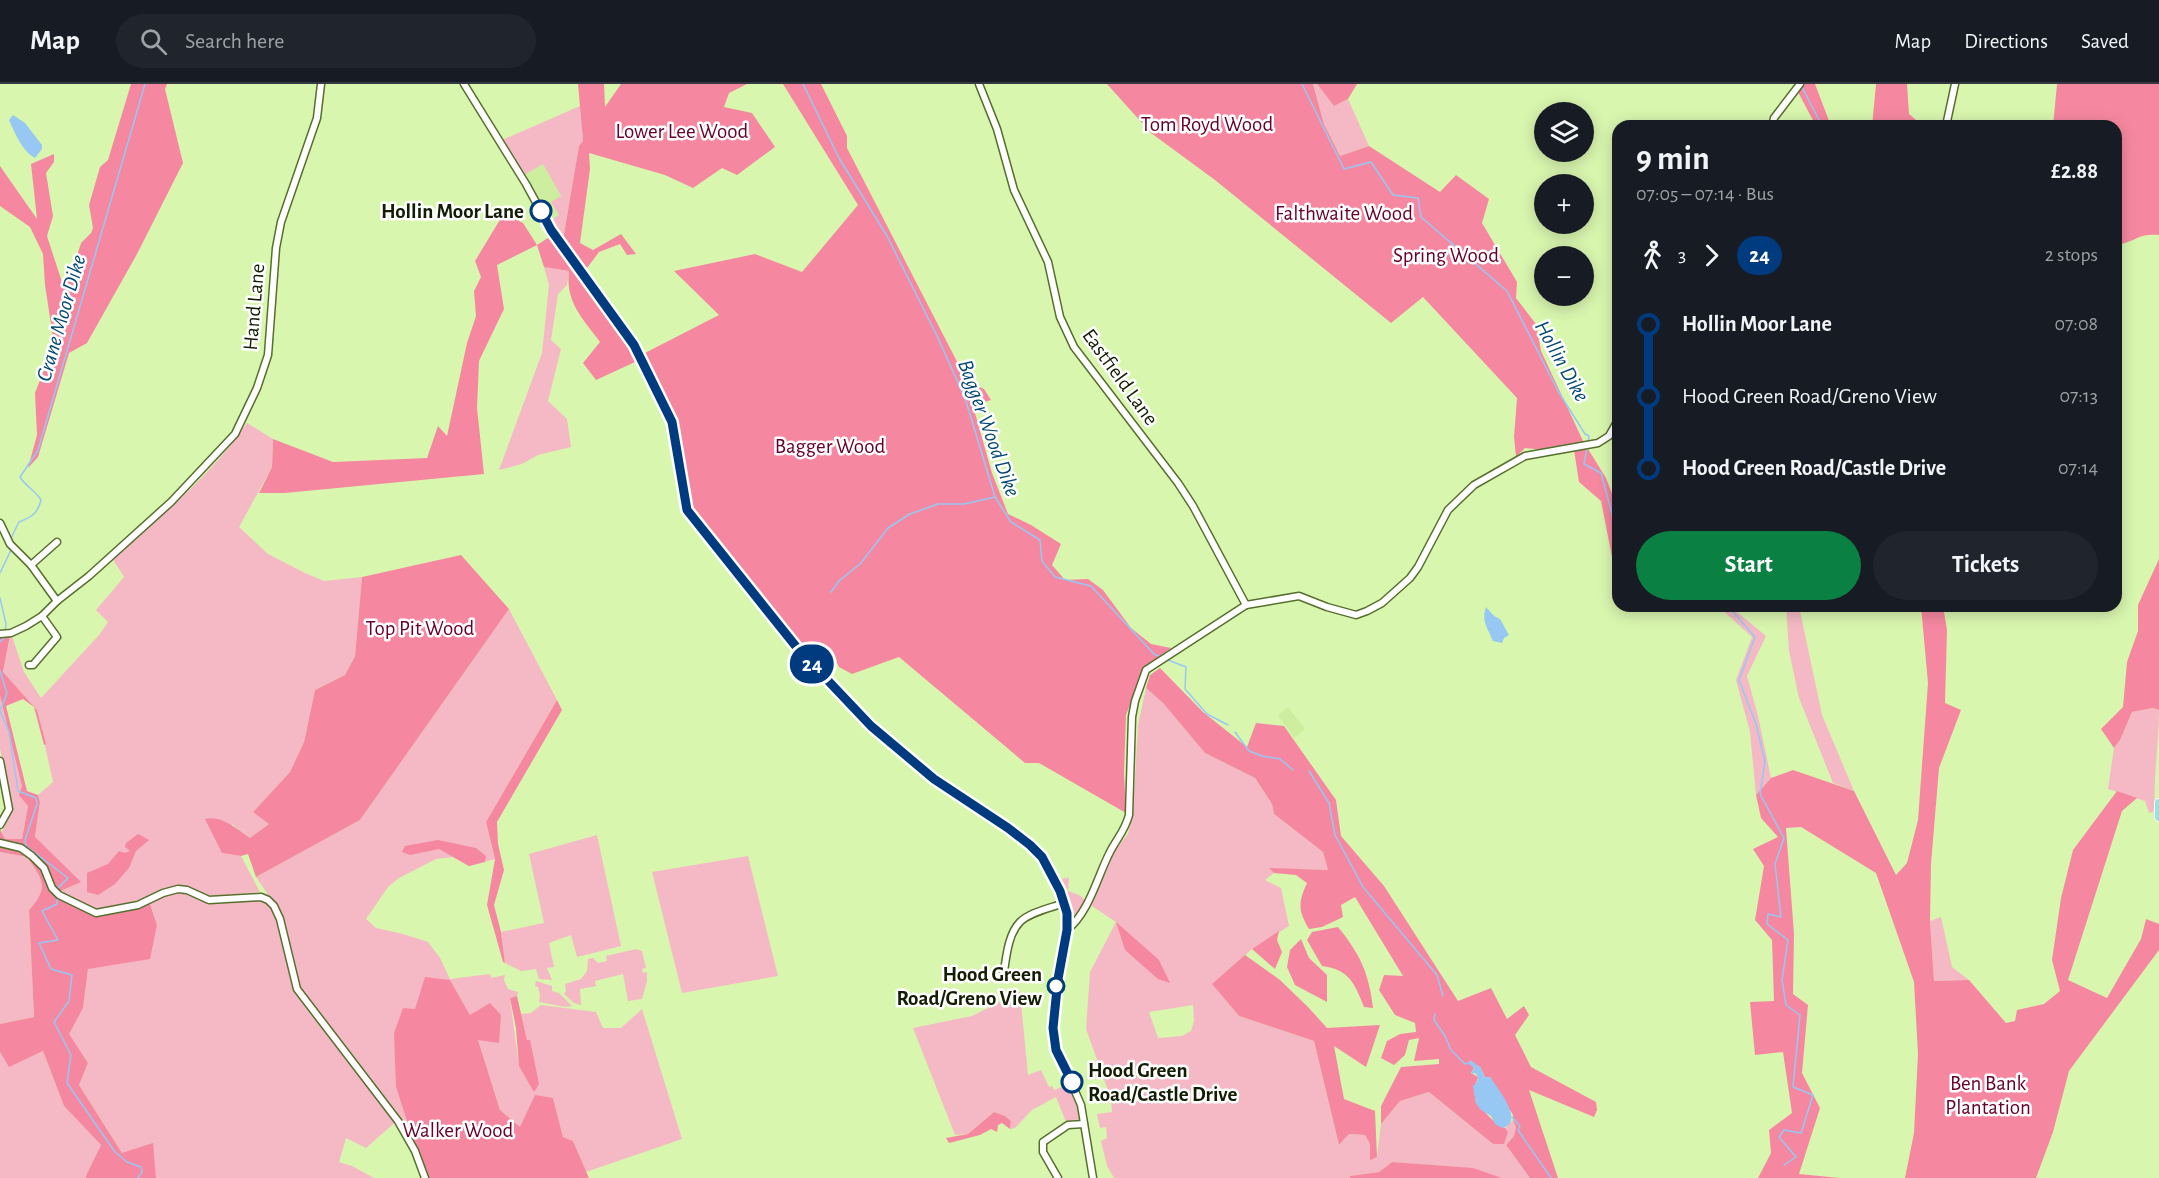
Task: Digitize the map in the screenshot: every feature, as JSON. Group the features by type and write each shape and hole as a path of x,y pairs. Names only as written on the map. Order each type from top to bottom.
{"main road":[{"path":"2159,803 2159,817"}],"street":[{"name":"Hand Lane","path":"3,634 26,626 42,616 89,576 171,502 235,434 268,355 276,248 281,222 317,118 321,84"},
{"path":"464,84 526,184 551,230 634,345 672,422 687,510 798,649 863,718 934,779 1008,828 1036,850 1060,891 1064,903 1067,930 1054,1000 1053,1040 1081,1105 1093,1178"},
{"name":"Eastfield Lane","path":"979,84 997,129 1014,190 1048,262 1060,317 1074,347 1178,483 1193,506 1246,605"},
{"path":"1774,120 1800,84"},
{"path":"1947,120 1955,84"},
{"path":"1067,930 1084,908 1110,852 1126,828 1129,815 1134,709 1146,670 1246,605 1299,596 1356,615 1382,603 1410,578 1448,510 1474,485 1525,456 1588,445 1610,436 1612,432"},
{"path":"0,523 10,544 31,565 57,601"},
{"path":"31,565 57,542"},
{"path":"29,664 33,665 57,638 42,616"},
{"path":"0,761 9,809 0,825"},
{"path":"0,843 21,848 32,856 44,868 52,888 59,895 96,913 138,905 178,889 188,890 209,900 261,897 268,900 274,906 280,919 297,989 398,1121 415,1150 425,1178"},
{"path":"1003,978 1011,938 1020,922 1064,903"},
{"path":"1058,1178 1043,1152 1043,1142 1068,1125 1084,1124"}],"shaded area":[{"path":"1313,84 1317,84 1334,106 1348,99 1369,146 1340,156 1324,124"},
{"path":"580,106 583,141 579,147 563,240 550,221 559,215 551,202 561,196 543,164 524,175 502,140"},
{"path":"543,163 561,197 559,215 550,221 524,175"},
{"path":"544,267 569,271 567,285 558,294 551,340 561,349 548,401 567,419 571,447 538,455 522,464 499,470 542,353 549,285"},
{"path":"247,423 273,439 272,467 239,527 268,554 324,581 362,577 355,656 345,675 315,690 304,742 290,772 253,812 270,823 250,838 232,824 222,853 241,856 260,892 215,896 204,895 189,887 172,887 148,898 96,910 65,896 62,891 80,882 35,838 40,802 38,795 53,782 37,710 3,672 11,633 24,672 41,698 99,635 108,622 96,610 124,577 112,558 201,478"},
{"path":"509,609 557,700 486,822 495,859 469,866 453,857 436,859 399,878 388,887 366,919 376,928 428,942 440,958 450,979 490,974 491,978 505,975 504,980 508,989 518,992 517,996 510,998 519,1066 530,1040 527,1040 521,1014 531,1013 541,1005 596,1012 603,1028 621,1028 642,1009 682,1139 586,1172 573,1141 563,1137 553,1098 520,1127 500,1110 470,1015 450,980 396,1087 411,1131 407,1131 400,1118 366,1148 346,1138 339,1162 374,1178 156,1178 122,1153 79,1085 88,1063 68,1034 83,1008 88,969 157,925 150,904 178,892 187,893 204,901 260,899 265,901 267,893 256,877 360,820"},
{"path":"1725,612 1737,612 1766,636 1747,676 1771,778 1756,795 1750,732 1736,680 1752,637"},
{"path":"1786,612 1800,612 1822,715 1854,791 1833,783 1799,698 1789,651"},
{"path":"1146,688 1163,703 1205,753 1255,778 1272,804 1274,814 1323,852 1329,870 1270,869 1274,873 1265,880 1281,888 1289,926 1252,949 1213,985 1239,1016 1314,1041 1339,1145 1349,1134 1365,1135 1370,1144 1370,1159 1377,1157 1381,1124 1400,1101 1429,1092 1493,1144 1508,1133 1505,1128 1513,1120 1516,1127 1514,1136 1506,1145 1530,1178 1502,1178 1473,1169 1392,1162 1379,1172 1350,1176 1350,1178 1114,1178 1107,1166 1101,1141 1107,1138 1106,1127 1100,1128 1097,1114 1112,1112 1111,1099 1086,1029 1090,972 1116,922 1089,904 1097,892 1115,850 1128,834 1133,815 1138,725","holes":["1193,1005 1194,1021 1191,1031 1182,1036 1158,1038 1149,1012"]},
{"path":"0,696 28,806 22,839 5,839 2,832 12,803 0,749"},
{"path":"1288,707 1305,729 1294,738 1278,715"},
{"path":"2153,708 2159,710 2159,723 2155,811 2149,813 2145,801 2108,789 2114,748 2132,712"},
{"path":"597,835 621,946 577,957 571,935 549,943 554,967 547,968 552,980 539,979 536,969 521,971 505,963 501,932 544,923 529,854"},
{"path":"0,852 27,857 37,871 42,889 40,896 29,910 34,1017 0,1024"},
{"path":"748,856 778,976 682,993 652,872"},
{"path":"1069,878 1068,891 1085,900 1074,920 1071,921 1062,890 1056,879"},
{"path":"1941,917 1952,967 1969,980 1934,981 1930,921"},
{"path":"636,949 642,951 646,968 642,969 643,973 647,972 642,999 628,1001 623,974 595,981 596,986 580,989 581,1005 574,1003 564,994 565,984 581,979 587,971 588,959 593,958 598,963 607,961 606,956"},
{"path":"536,981 552,986 552,991 559,993 572,1006 565,1007 539,1002 540,996 538,987 535,986"},
{"path":"1020,992 1028,1075 1041,1070 1049,1087 1052,1086 1054,1090 1069,1084 1079,1107 1079,1119 1066,1122 1056,1097 1032,1110 1015,1128 1010,1129 1011,1121 994,1112 968,1134 955,1135 913,1028 972,1016"},
{"path":"43,1051 64,1106 101,1145 86,1178 0,1178 0,1052 9,1066"}],"green space":[{"path":"131,84 167,84 165,89 183,163 137,254 87,343 69,353 38,457 28,468 37,435 35,393 54,344 43,254 30,227 0,206 0,166 37,219 31,164 54,154 54,162 46,173 53,216 47,236 62,282 74,265 81,243 93,228 89,205 100,167 108,160"},
{"name":"Lower Lee Wood","path":"578,84 604,84 605,107 621,84 747,84 729,93 724,107 752,113 775,147 737,175 722,168 693,188 665,175 589,153 590,169 580,243 593,250 621,234 636,254 627,255 620,244 599,252 581,276 632,346 635,362 596,380 583,363 600,342 582,318 573,301 568,282 569,271 544,267 537,245 551,236 559,244 563,240 579,146 583,141"},
{"name":"Bagger Wood","path":"783,84 821,84 847,136 847,148 967,381 984,389 991,400 973,406 992,473 1008,514 1061,544 1052,565 1065,580 1088,579 1103,590 1131,628 1151,644 1171,648 1144,668 1126,715 1124,773 1126,813 1039,763 1025,763 899,657 852,674 839,667 834,657 823,655 820,665 801,647 691,510 677,421 641,355 719,315 674,271 755,254 802,272 858,205"},
{"path":"1107,84 1313,84 1324,124 1340,156 1369,146 1440,192 1456,175 1489,199 1482,223 1517,282 1516,298 1536,324 1541,351 1584,443 1543,450 1525,448 1516,457 1514,437 1517,398 1423,297 1391,323 1215,180 1151,133"},
{"path":"1317,84 1357,84 1348,99 1334,106"},
{"path":"1800,84 1815,84 1829,120 1813,120 1798,92"},
{"path":"1876,84 1907,84 1909,114 1916,120 1873,120"},
{"path":"2057,84 2159,84 2159,235 2143,236 2122,244 2122,120 2054,120"},
{"path":"504,213 523,223 537,245 497,265 504,309 479,361 477,408 484,474 285,493 259,493 272,467 273,439 333,462 427,458 438,426 447,436 467,343 476,316 474,291 481,277 475,261"},
{"path":"1588,449 1606,478 1612,494 1612,557 1601,501 1579,482 1574,450"},
{"name":"Top Pit Wood","path":"461,555 509,609 360,820 256,877 248,854 241,856 222,853 205,819 223,821 250,838 269,824 253,812 290,772 304,742 315,690 345,675 355,656 362,577"},
{"path":"2159,559 2159,710 2153,708 2132,712 2114,748 2101,729 2123,707 2127,662 2138,631 2138,605"},
{"name":"Ben Bank Plantation","path":"1922,612 1944,612 1947,630 1945,703 1961,710 1939,768 1931,864 1930,921 1934,981 1969,980 2006,1023 2015,1021 2017,1010 2044,1004 2060,991 2052,960 2061,898 2073,850 2117,791 2137,798 2122,811 2068,980 2107,998 2141,939 2146,919 2159,924 2159,950 2069,1071 2053,1132 2036,1178 1905,1178 1914,1133 1918,1054 1914,982 1876,873 1801,827 1786,828 1794,934 1793,994 1808,1005 1802,1073 1820,1108 1799,1174 1840,1178 1758,1178 1771,1153 1769,1130 1792,1113 1783,1052 1755,1055 1750,1002 1774,1001 1772,940 1755,920 1764,866 1753,849 1778,837 1761,818 1756,795 1771,778 1793,770 1854,791 1896,875 1907,863 1918,820 1928,683"},
{"path":"10,636 3,672 37,710 46,744 44,745 34,707 23,699 6,706 27,791 38,795 40,802 35,837 81,882 54,894 57,898 99,917 150,904 157,925 150,959 88,969 83,1008 69,1034 88,1063 79,1085 122,1153 153,1143 156,1178 86,1178 101,1145 64,1106 43,1051 9,1067 0,1052 0,1024 34,1017 29,910 42,889 40,877 27,857 0,852 0,829 5,839 22,839 28,806 19,795 22,786 0,696 0,638"},
{"path":"1160,668 1203,712 1247,747 1256,723 1284,726 1336,800 1341,836 1384,886 1458,1001 1491,988 1507,1019 1524,1006 1529,1015 1515,1035 1531,1067 1596,1102 1597,1110 1594,1117 1529,1090 1558,1178 1530,1178 1506,1145 1514,1136 1516,1127 1513,1115 1490,1077 1485,1077 1480,1067 1469,1061 1474,1068 1471,1073 1478,1077 1474,1090 1476,1103 1508,1132 1504,1144 1493,1144 1429,1092 1400,1101 1381,1124 1381,1106 1401,1067 1439,1064 1439,1059 1414,1061 1419,1038 1409,1040 1405,1055 1394,1065 1381,1058 1387,1041 1400,1034 1416,1032 1415,1023 1395,1015 1379,990 1384,975 1403,976 1355,897 1341,905 1343,917 1322,927 1309,929 1300,906 1307,883 1296,875 1274,873 1269,868 1328,870 1323,852 1274,814 1272,804 1255,778 1205,753 1163,703 1146,688 1150,675"},
{"path":"557,700 562,710 497,822 498,844 504,870 494,905 501,932 505,963 487,905 495,859 486,822"},
{"path":"138,834 149,840 136,851 129,868 115,884 98,895 87,892 87,873 108,864 119,851 125,853 130,851 125,847 126,843"},
{"path":"438,840 476,848 486,856 485,862 469,866 439,849 410,855 402,852 405,846"},
{"path":"1116,922 1159,960 1170,983 1158,979 1125,950"},
{"path":"1338,927 1362,964 1369,984 1373,1008 1364,1007 1354,985 1345,974 1339,970 1322,966 1307,940 1312,932"},
{"path":"1279,931 1277,940 1282,952 1275,969 1252,949"},
{"path":"1301,939 1309,958 1327,975 1327,1002 1295,985 1287,967 1290,950"},
{"path":"1245,955 1280,980 1327,1028 1380,1025 1366,1067 1334,1046 1344,1099 1375,1111 1377,1157 1370,1160 1370,1144 1365,1135 1349,1134 1339,1145 1314,1041 1239,1016 1212,984"},
{"name":"Walker Wood","path":"425,977 450,980 470,1015 490,1003 501,1015 499,1043 478,1040 500,1110 520,1127 535,1095 553,1098 563,1137 573,1141 589,1178 429,1178 407,1131 410,1130 396,1087 394,1033 403,1008 415,1009"},
{"path":"517,996 527,1040 530,1040 539,1084 534,1092 519,1066 516,1028 510,998"},
{"path":"994,1112 1011,1121 1010,1129 1002,1123 998,1125 997,1132 991,1129 980,1135 949,1143 946,1138 968,1134"},
{"path":"1392,1162 1473,1168 1502,1178 1350,1178 1350,1176 1379,1172"}],"water":[{"path":"13,115 25,123 42,145 42,149 35,158 26,151 16,136 9,120"},
{"path":"1486,607 1500,619 1509,635 1502,643 1493,641 1487,628 1484,617"},
{"path":"1470,1060 1480,1067 1485,1077 1490,1077 1504,1097 1511,1113 1509,1125 1502,1128 1495,1124 1491,1116 1480,1109 1476,1103 1473,1086 1478,1077 1475,1073 1471,1074 1474,1068 1469,1064"}],"waterway":[{"name":"Crane Moor Dike","path":"11,538 19,522 34,514 40,504 39,497 20,477 38,450 145,84"},
{"name":"Bagger Wood Dike","path":"803,84 839,158 887,236 937,336 965,398 995,497 1011,522 1040,540 1042,561 1055,577 1091,586 1154,654 1161,657"},
{"name":"Hollin Dike","path":"1302,84 1344,169 1371,162 1393,195 1418,198 1421,217 1507,291 1558,391 1585,434 1589,436 1588,443"},
{"path":"1802,87 1819,120"},
{"name":"Hollin Dike","path":"1587,448 1584,464 1601,473 1612,514"},
{"path":"831,592 839,581 861,563 888,528 910,514 938,504 964,504 995,497"},
{"name":"Crane Moor Dike","path":"0,573 11,550"},
{"name":"Crane Moor Dike","path":"0,598 6,624 5,632"},
{"path":"1733,612 1755,637 1739,680 1756,724 1765,762 1760,794 1784,838 1775,864 1781,917 1768,914 1767,924 1788,940 1782,980 1786,1005 1800,1015 1793,1087 1813,1095 1801,1133 1784,1130 1779,1137 1796,1157 1784,1165"},
{"name":"Crane Moor Dike","path":"0,642 5,637"},
{"name":"Bagger Wood Dike","path":"1168,660 1186,667 1185,689 1207,714 1228,725"},
{"name":"Crane Moor Dike","path":"0,671 7,693 0,711 9,732 18,791 36,798 37,804 25,840 26,846 68,878 57,889"},
{"name":"Bagger Wood Dike","path":"1235,732 1249,751 1280,759 1293,770"},
{"name":"Bagger Wood Dike","path":"1309,771 1329,803 1335,835 1363,887 1437,975 1443,996"},
{"path":"0,840 25,846"},
{"name":"Crane Moor Dike","path":"57,896 57,904 42,911 58,940 39,943 51,969 72,975 69,1001 54,1022 71,1055 67,1083 115,1152 127,1162 141,1167 142,1172 138,1178"},
{"name":"Bagger Wood Dike","path":"1435,1014 1434,1020 1451,1050 1465,1064 1469,1063"},
{"name":"Bagger Wood Dike","path":"1512,1117 1520,1126 1518,1130 1551,1178"}],"bus line":[{"name":"24","path":"541,211 551,230 612,311 634,345 672,422 687,510 798,649 871,726 934,779 1008,828 1042,857 1060,891 1067,913 1067,930 1053,1018 1053,1040 1072,1082"}],"place":[{"name":"Hollin Moor Lane","path":"541,211"},
{"name":"Hood Green Road/Greno View","path":"1056,986"},
{"name":"Hood Green Road/Castle Drive","path":"1072,1082"}],"park label":[{"name":"Tom Royd Wood","path":"1207,124"},
{"name":"Falthwaite Wood","path":"1344,213"},
{"name":"Spring Wood","path":"1446,255"}]}
